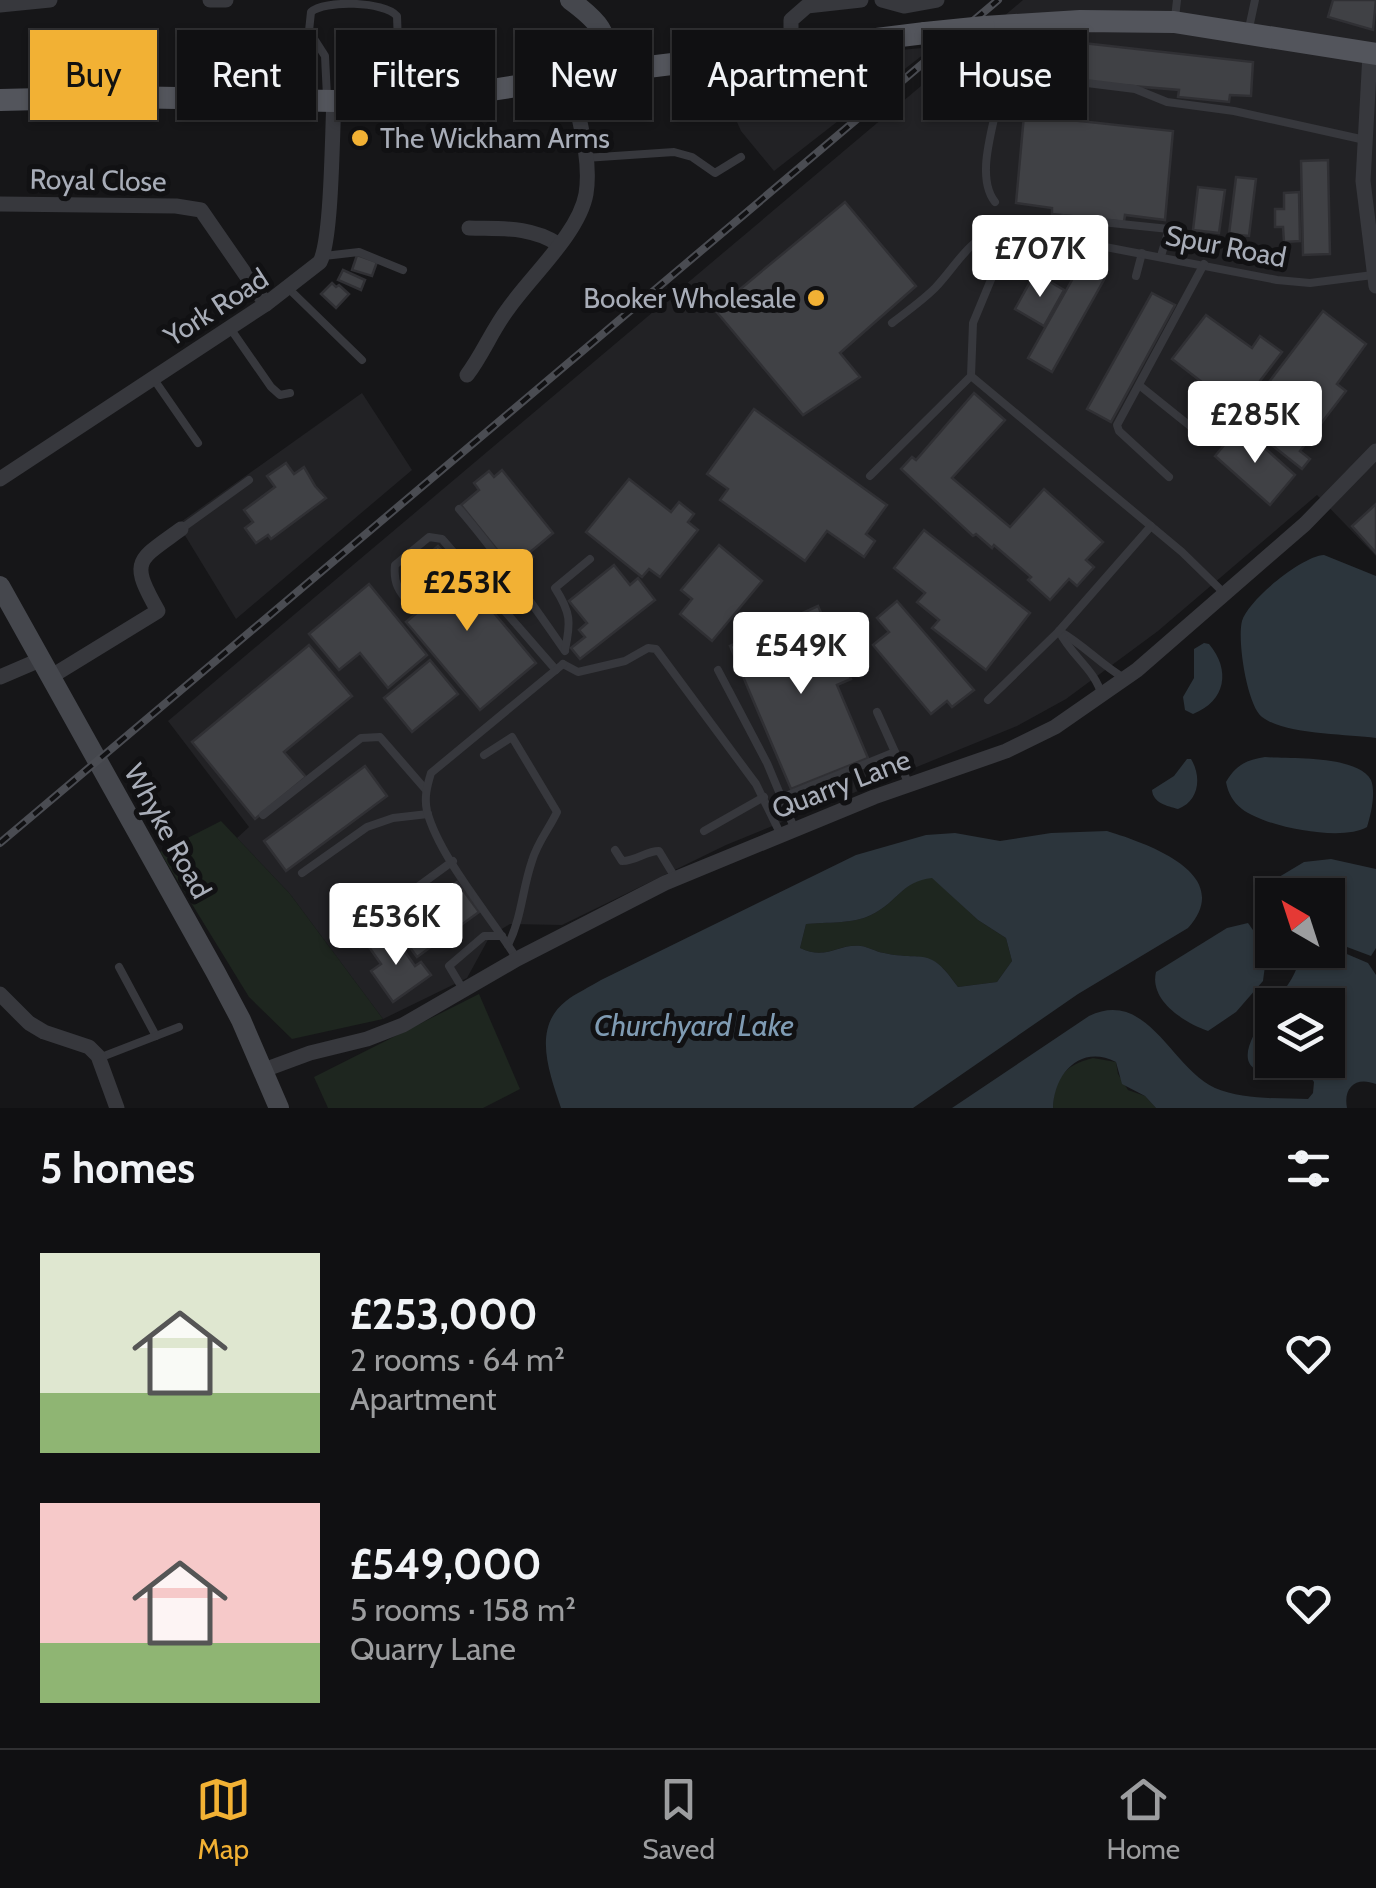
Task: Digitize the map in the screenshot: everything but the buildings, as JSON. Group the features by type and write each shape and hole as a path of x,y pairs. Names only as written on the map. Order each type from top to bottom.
{"main road":[{"path":"570,0 596,19 603,30"},
{"path":"903,36 1176,11 1248,32 1373,54"},
{"path":"0,100 124,97 336,101"},
{"name":"Whyke Road","path":"0,586 216,974 279,1108"}],"street":[{"path":"0,5 50,0"},
{"path":"210,0 226,0"},
{"path":"791,30 791,20 801,10 861,0"},
{"path":"882,0 898,6 937,0"},
{"path":"1373,54 1364,181 1375,281"},
{"path":"324,256 330,101"},
{"path":"467,375 484,353 505,312 558,244 586,198 586,158 578,120"},
{"name":"Royal Close","path":"0,204 176,206 201,210 266,304"},
{"path":"469,228 526,229 558,244"},
{"name":"York Road","path":"0,478 289,289 324,256"},
{"name":"Quarry Lane","path":"264,1070 385,1032 464,991 509,947 787,832 1006,751 1056,727 1126,679 1225,594 1305,524 1376,451"},
{"path":"0,677 47,667 158,611 139,576 140,564 148,552 181,529"},
{"path":"0,994 29,1024 89,1048 99,1058 117,1108"}],"lane":[{"path":"1248,32 1255,0"},
{"path":"330,101 325,56 309,31 310,12 322,4 383,6 397,16 398,30"},
{"path":"1087,83 1135,89 1168,102 1234,111 1365,140"},
{"path":"993,120 986,166 990,195 996,202"},
{"path":"586,158 674,152 692,157 715,173 741,157"},
{"path":"1064,218 1169,229 1161,256"},
{"path":"870,476 971,376 973,323 1012,229 982,234 934,290 892,323"},
{"name":"Spur Road","path":"1012,229 1294,282 1375,281"},
{"path":"324,256 359,252 403,270"},
{"path":"1136,276 1142,253"},
{"path":"1169,477 1119,432 1117,425 1204,264"},
{"path":"289,289 362,360"},
{"path":"230,328 271,388 280,396 290,393"},
{"path":"971,376 1151,526 1225,594"},
{"path":"154,378 198,444"},
{"path":"1138,385 1190,426"},
{"path":"181,529 250,480"},
{"path":"459,509 491,546 565,651"},
{"path":"988,700 1058,631 1151,526"},
{"path":"411,605 394,578 396,565 429,538 442,539 560,667 578,672 625,661 648,648 656,649 787,832"},
{"path":"509,947 434,833 426,790 431,773 560,667 571,630 569,614 555,588 590,559"},
{"path":"1058,631 1126,679"},
{"path":"1058,631 1069,652 1097,678 1102,697"},
{"path":"718,670 768,763 782,798 787,832"},
{"path":"877,712 909,784"},
{"path":"264,815 362,738 380,737 426,790"},
{"path":"484,755 512,737 557,812 538,842 509,947"},
{"path":"782,798 895,752"},
{"path":"704,831 764,797"},
{"path":"302,873 367,827 393,818 428,814"},
{"path":"615,850 622,860 632,861 650,851 659,851 676,878"},
{"path":"375,918 453,861"},
{"path":"464,991 449,966 484,936 509,947"},
{"path":"119,967 156,1036"},
{"path":"99,1058 178,1027"}],"shaded area":[{"path":"1023,0 1376,0 1376,556 1317,495 1158,631 1066,699 1017,726 726,845 562,925 510,924 490,936 467,978 383,1019 290,894 237,838 249,827 168,721 881,120 903,120 903,101 923,84 923,120 1087,120 1087,30 987,30"},
{"path":"923,48 923,55 903,70 903,50"},
{"path":"736,120 839,120 774,171"},
{"path":"362,393 412,470 236,619 178,524"},
{"path":"221,821 290,894 383,1019 292,1039 249,997 160,852"},
{"path":"932,877 978,920 1006,938 1012,961 997,982 958,987 932,960 861,946 818,953 800,948 806,924 864,918 907,887"},
{"path":"479,994 520,1089 483,1108 328,1108 314,1077"},
{"path":"1093,1058 1116,1062 1128,1090 1145,1096 1156,1108 1053,1108 1062,1075"}],"water":[{"path":"1324,555 1376,576 1376,738 1272,723 1257,710 1248,686 1241,642 1246,612 1290,571"},
{"path":"1204,643 1216,654 1222,684 1213,701 1193,714 1185,710 1183,697 1194,678 1194,649"},
{"path":"1265,757 1338,762 1363,772 1371,780 1373,791 1367,827 1323,833 1268,822 1242,809 1231,797 1226,782 1242,764"},
{"path":"1191,759 1197,773 1194,794 1178,809 1161,803 1152,790 1174,776"},
{"name":"Churchyard Lake","path":"1107,831 1162,852 1194,876 1201,891 1200,909 1188,928 1078,994 913,1108 561,1108 546,1052 549,1024 566,1001 601,980 856,855 926,835 955,833 1000,841 1051,833","holes":["932,878 978,920 1006,938 1012,961 997,982 958,987 939,965 925,957 861,946 818,953 800,948 806,924 864,918 914,883"]},
{"path":"1331,859 1376,869 1376,948 1371,956 1345,946 1345,878 1279,878 1304,862"},
{"path":"1248,923 1255,933 1255,968 1265,968 1263,981 1236,1012 1208,1031 1189,1022 1163,1001 1155,983 1156,972 1227,928"},
{"path":"1345,953 1368,963 1376,975 1376,1084 1362,1081 1352,1085 1347,1108 1156,1108 1145,1096 1122,1084 1116,1062 1091,1057 1071,1066 1064,1074 1053,1108 952,1108 1089,1016 1110,1010 1143,1021 1199,1078 1215,1088 1249,1096 1308,1099 1313,1093 1311,1078 1345,1078 1345,988 1286,988 1296,968 1345,968"},
{"path":"1255,1033 1255,1068 1248,1057"}],"railway":[{"path":"0,843 998,0"}],"place":[{"name":"The Wickham Arms","path":"360,138"},
{"name":"Booker Wholesale","path":"816,298"}]}
